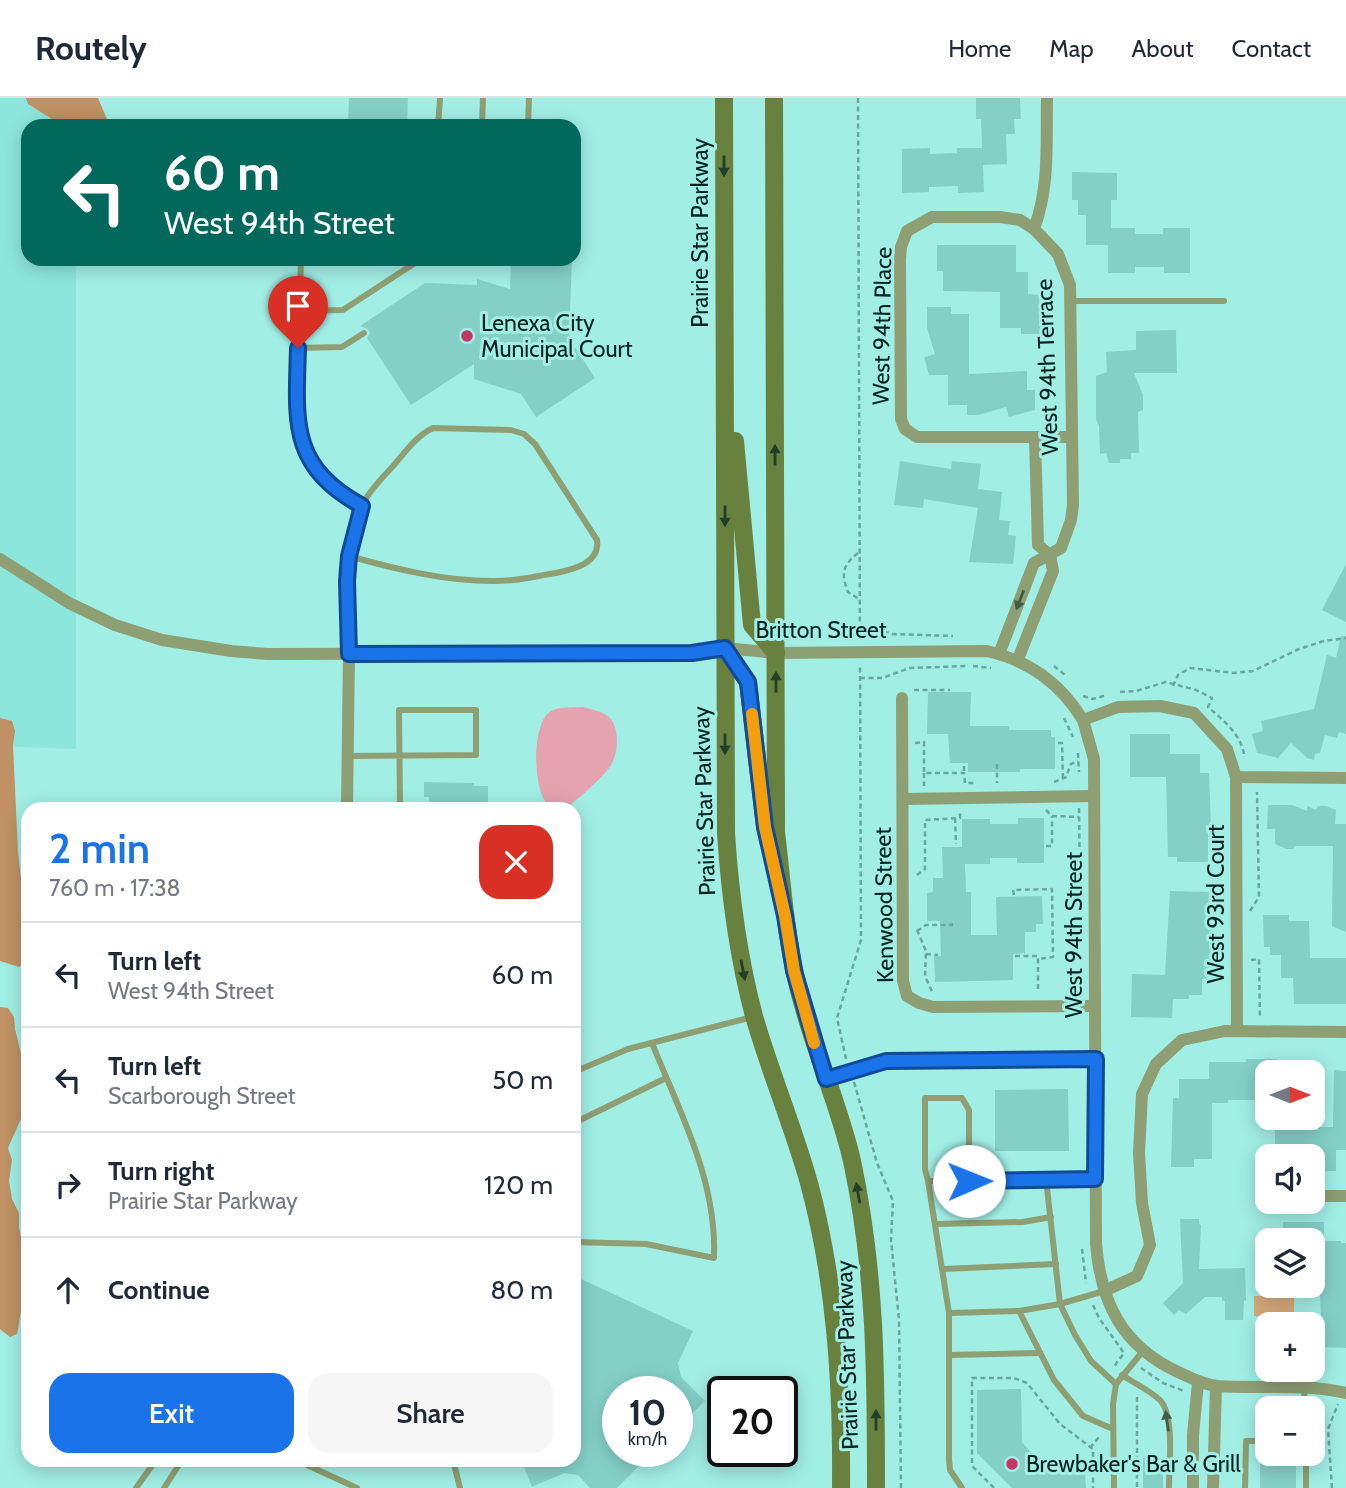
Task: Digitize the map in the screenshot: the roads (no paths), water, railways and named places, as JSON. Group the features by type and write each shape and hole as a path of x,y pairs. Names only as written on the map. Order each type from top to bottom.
{"main road":[{"name":"Prairie Star Parkway","path":"724,98 726,833 730,888 738,943 754,1016 809,1183 825,1255 840,1373 841,1488"},
{"name":"Prairie Star Parkway","path":"774,98 776,832 794,971 852,1160 870,1264 875,1335 876,1488"},
{"path":"725,326 752,625 776,653"},
{"path":"725,648 748,682 765,827 785,916"}],"street":[{"path":"1034,229 1046,187 1047,98"},
{"name":"West 94th Place","path":"1034,229 1020,220 1000,217 932,217 907,231 901,247 901,419 905,429 917,437 1070,437"},
{"name":"West 94th Terrace","path":"999,654 1034,563 1061,548 1071,520 1073,505 1069,285 1058,254 1034,229"},
{"name":"West 94th Terrace","path":"1018,659 1053,571 1050,555 1038,545 1035,437"},
{"name":"Britton Street","path":"0,559 41,587 115,625 162,640 248,654 692,653 725,648 776,653 987,651 1018,659 1041,672 1055,684 1083,720"},
{"path":"347,802 349,654"},
{"name":"Kenwood Street","path":"907,694 903,799 903,981 907,996 933,1007 1095,1006"},
{"path":"1083,720 1118,707 1160,706 1194,713 1227,749 1242,777 1346,778"},
{"name":"West 94th Street","path":"1083,720 1094,759 1096,1244 1098,1269 1113,1315 1125,1333 1143,1350 1160,1363 1198,1382 1216,1386 1304,1387 1342,1399"},
{"name":"West 93rd Court","path":"1237,1031 1242,777"},
{"name":"Kenwood Street","path":"903,799 1094,796"},
{"path":"1104,1291 1137,1276 1150,1245 1142,1203 1139,1153 1142,1094 1156,1064 1182,1040 1225,1031 1346,1032"},
{"path":"826,1079 886,1061 1096,1059"},
{"path":"1325,1196 1346,1196"},
{"path":"1193,1488 1193,1435 1198,1382"},
{"path":"1213,1488 1216,1386"}],"lane":[{"path":"438,119 440,98"},
{"path":"482,119 483,98"},
{"path":"528,119 529,98"},
{"path":"301,266 297,410 304,449 326,481 362,506"},
{"path":"300,310 343,310 410,266"},
{"path":"1069,301 1224,301"},
{"path":"298,348 342,347 364,333"},
{"path":"349,556 427,574 494,581 566,571 583,565 594,558 597,540 535,444 524,434 511,430 444,426 424,432 371,491 362,506 349,556 349,654"},
{"path":"347,756 400,756 476,755 476,710 400,710 400,756 400,802"},
{"path":"581,1069 628,1049 754,1016"},
{"path":"581,1242 646,1244 714,1258 712,1216 701,1166 685,1120 652,1043"},
{"path":"581,1120 666,1077"},
{"path":"962,1488 950,1471 949,1313 925,1169 925,1098 962,1098 967,1102 969,1181"},
{"path":"1046,1179 1060,1304 1091,1361 1116,1384"},
{"path":"928,1181 1095,1179"},
{"path":"936,1224 1023,1222 1051,1217"},
{"path":"943,1269 1056,1264"},
{"path":"949,1313 1018,1311 1060,1304 1104,1291"},
{"path":"1018,1311 1054,1380 1083,1416 1113,1429"},
{"path":"1114,1488 1113,1404 1116,1384 1143,1350"},
{"path":"950,1355 1040,1353"},
{"path":"1122,1376 1156,1397 1166,1409 1169,1426 1168,1488"},
{"path":"1304,1387 1304,1396"},
{"path":"1245,1488 1245,1441 1255,1441"},
{"path":"1306,1466 1306,1488"},
{"path":"136,1488 151,1467"},
{"path":"164,1488 178,1467"},
{"path":"311,1467 357,1488"},
{"path":"455,1467 460,1488"}],"place":[{"name":"Lenexa City Municipal Court","path":"467,336"},
{"name":"Brewbaker's Bar & Grill","path":"1012,1464"}]}
